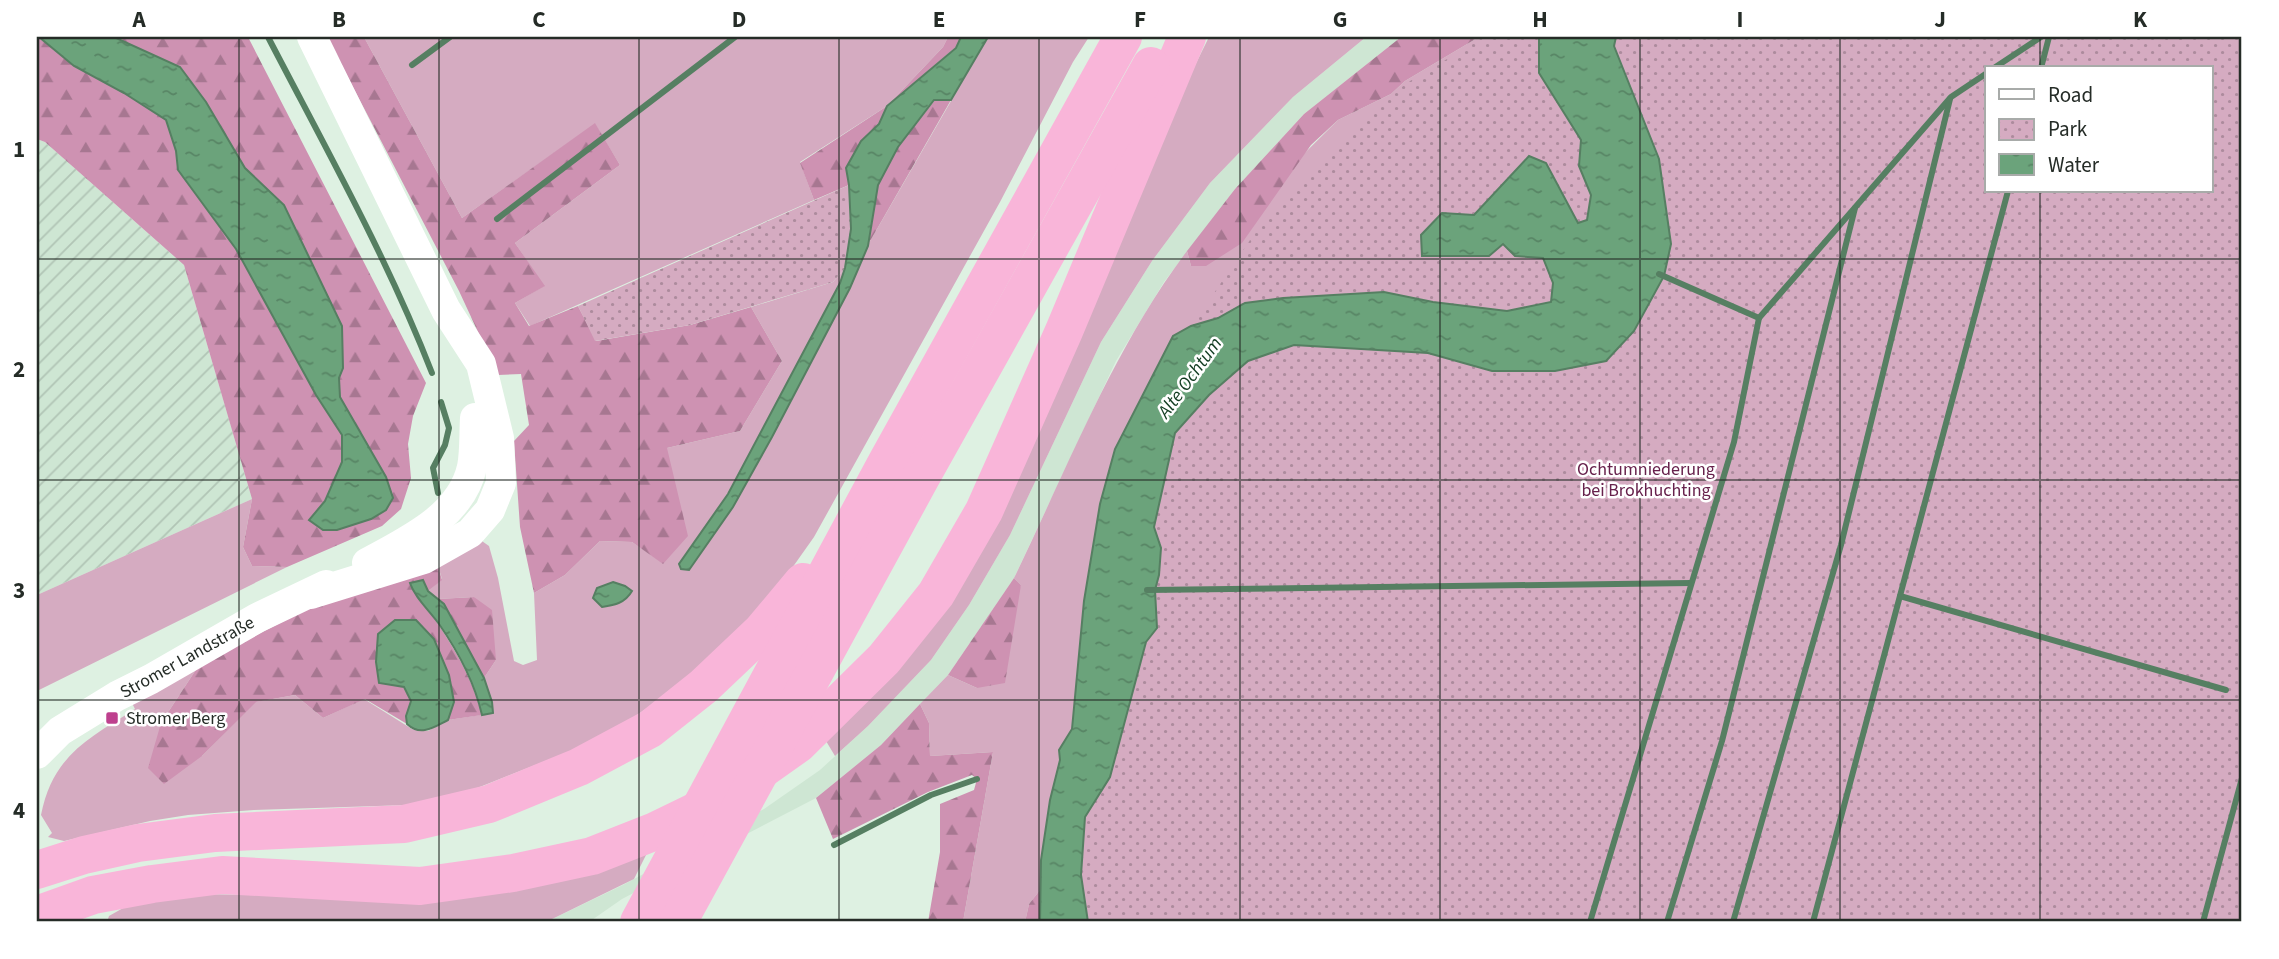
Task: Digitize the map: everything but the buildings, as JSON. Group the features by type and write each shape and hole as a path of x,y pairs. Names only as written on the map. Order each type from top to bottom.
{"highway":[{"path":"655,917 727,757 1123,37"},
{"path":"655,917 700,881 1168,37"},
{"path":"52,906 140,886 222,875 419,886 513,873 592,856 653,832 719,800 798,744 884,659 936,594 984,511 1064,331 1187,37"},
{"path":"37,870 84,855 188,836 404,824 489,804 579,767 650,729 704,686 762,631 809,575 888,460"}],"street":[{"name":"Stromer Landstraße","path":"311,594 424,559 470,533 490,510 501,483 499,438 481,364 446,310 312,37"},
{"name":"Stromer Landstraße","path":"446,310 486,465 490,510"},
{"name":"Stromer Landstraße","path":"37,754 60,731 117,696 152,679 257,618 311,594 417,535 449,510 463,489 471,467 475,418"}],"shaded area":[{"path":"1366,37 1401,37 1304,114 1235,189 1164,282 1116,361 1014,578 948,675 881,745 816,798 622,899 589,922 546,922 623,885 764,809 820,770 868,726 931,660 969,605 1010,535 1101,342 1152,261 1210,183 1293,97"},
{"path":"37,139 45,142 184,265 252,499 37,595"}],"green space":[{"path":"37,37 166,120 176,151 178,170 236,249 316,395 342,435 342,462 325,501 309,520 358,522 371,519 393,498 386,477 340,397 339,378 343,368 284,205 245,168 206,102 180,67 114,37 248,37 426,383 413,416 408,444 411,478 401,509 382,526 287,567 252,566 243,547 252,499 184,265 45,142 37,139"},
{"path":"327,37 364,37 462,218 595,123 620,165 515,243 545,286 515,303 529,326 578,306 596,341 690,325 751,307 782,361 740,431 667,448 688,536 663,564 632,542 600,541 565,575 534,593 520,527 514,441 529,425 521,374 498,375 459,291"},
{"path":"364,37 948,37 943,47 887,106 800,162 814,200 530,326 515,303 544,286 515,243 620,165 595,124 462,218"},
{"path":"948,37 961,37 956,47 887,106 943,47"},
{"path":"988,37 1089,37 814,537 761,612 716,660 604,738 472,790 407,805 188,815 64,841 48,837 52,833 41,815 54,777 64,763 88,740 135,709 132,703 199,665 161,723 202,756 255,702 295,695 323,718 364,699 412,729 428,731 448,720 493,713 484,678 496,660 474,597 438,599 428,591 442,579 437,563 479,539 489,546 514,661 523,665 537,660 534,593 565,575 600,541 632,542 663,563 667,448 740,431 782,361 751,307 833,282 845,268 803,355 728,494 679,563 733,507 850,288 869,243"},
{"path":"1209,37 1366,37 1293,97 1210,183 1152,261 1101,342 1010,535 969,605 931,660 868,726 835,756 826,741 894,674"},
{"path":"1401,37 1479,37 1405,81 1391,94 1338,120 1311,145 1242,243 1206,266 1191,266 1187,251 1235,189 1304,114"},
{"path":"1479,37 1519,37 1115,449 1100,504 1084,601 1072,729 1059,750 1060,760 1050,800 1041,860 1040,890 1029,904 1025,922 963,922 993,752 930,756 929,723 920,704 948,675 977,688 1021,585 1014,578 1093,410 1136,328 1187,251 1191,266 1338,120 1391,94 1405,81"},
{"name":"Ochtumniederung bei Brokhuchting","path":"1484,37 2242,37 2242,922 1050,922 1147,392 1269,212 1405,84"},
{"path":"935,100 951,100 869,243 878,185 898,147"},
{"path":"887,106 879,124 861,141 846,168 849,185 814,200 800,163"},
{"path":"849,185 851,229 845,268 833,282 690,325 595,341 578,306"},
{"path":"252,499 243,547 252,566 287,567 37,691 37,595"},
{"path":"437,563 442,580 428,591 423,581 410,583 442,630 470,679 482,715 448,720 454,702 403,687 411,701 406,715 407,724 365,699 323,718 295,695 256,702 202,756 164,784 148,768 161,723 199,665 307,609"},
{"path":"1014,578 1021,585 1005,683 977,688 948,675"},
{"path":"474,597 492,610 496,660 484,678 444,604 438,599"},
{"path":"920,704 929,723 930,756 993,752 963,922 928,922 940,852 940,804 974,790 977,779 972,775 928,792 833,839 816,798 881,745"},
{"path":"647,853 634,879 546,922 107,922 109,916 132,903 193,894 311,896"},
{"path":"1040,890 1040,922 1025,922 1029,904"}],"water":[{"path":"39,37 114,37 180,67 206,102 245,168 284,205 342,326 343,368 339,378 340,397 386,477 393,498 386,510 371,519 337,530 323,530 309,520 325,501 342,462 342,435 316,395 236,249 178,170 176,151 166,120 74,66"},
{"path":"961,37 988,37 951,100 934,100 898,147 878,185 868,246 850,288 733,507 689,570 681,569 679,564 728,494 840,283 851,229 846,168 861,141 879,124 887,106 956,48"},
{"name":"Alte Ochtum","path":"1539,37 1616,37 1614,46 1659,159 1671,244 1664,276 1634,331 1606,361 1555,371 1492,371 1428,353 1294,345 1248,361 1209,395 1175,433 1154,527 1161,548 1155,590 1157,628 1146,642 1110,777 1085,817 1081,875 1088,922 1040,922 1041,860 1050,800 1060,760 1059,750 1072,729 1084,601 1100,504 1115,449 1173,336 1191,326 1218,318 1245,303 1283,298 1384,292 1433,302 1507,311 1551,302 1553,283 1543,258 1515,256 1503,244 1489,256 1422,256 1421,235 1442,213 1474,215 1529,156 1546,163 1578,223 1587,220 1591,195 1579,166 1581,140 1539,73"},
{"path":"423,580 428,591 444,604 484,678 493,713 482,715 475,691 459,656 412,588 410,583"},
{"path":"613,582 632,591 619,603 602,607 593,598 597,588"},
{"path":"395,620 416,620 434,639 449,675 454,702 448,720 428,730 417,730 407,724 406,716 411,701 404,687 379,683 376,662 378,634"}],"waterway":[{"path":"268,37 375,245 432,373"},
{"path":"412,65 450,37"},
{"path":"497,219 735,37"},
{"path":"1997,66 2041,37"},
{"path":"2042,66 2049,37"},
{"path":"1590,922 1734,442 1759,318 1951,97 1985,74"},
{"path":"1733,922 1841,545 1950,99"},
{"path":"1813,922 2008,192"},
{"path":"1667,922 1722,741 1855,208"},
{"path":"1659,274 1759,318"},
{"path":"438,493 433,468 445,445 449,428 441,402"},
{"path":"1147,590 1691,583"},
{"path":"1900,596 2226,690"},
{"path":"2203,922 2242,778"},
{"path":"834,845 931,795 977,779"}],"place":[{"name":"Stromer Berg","path":"112,718"}]}
